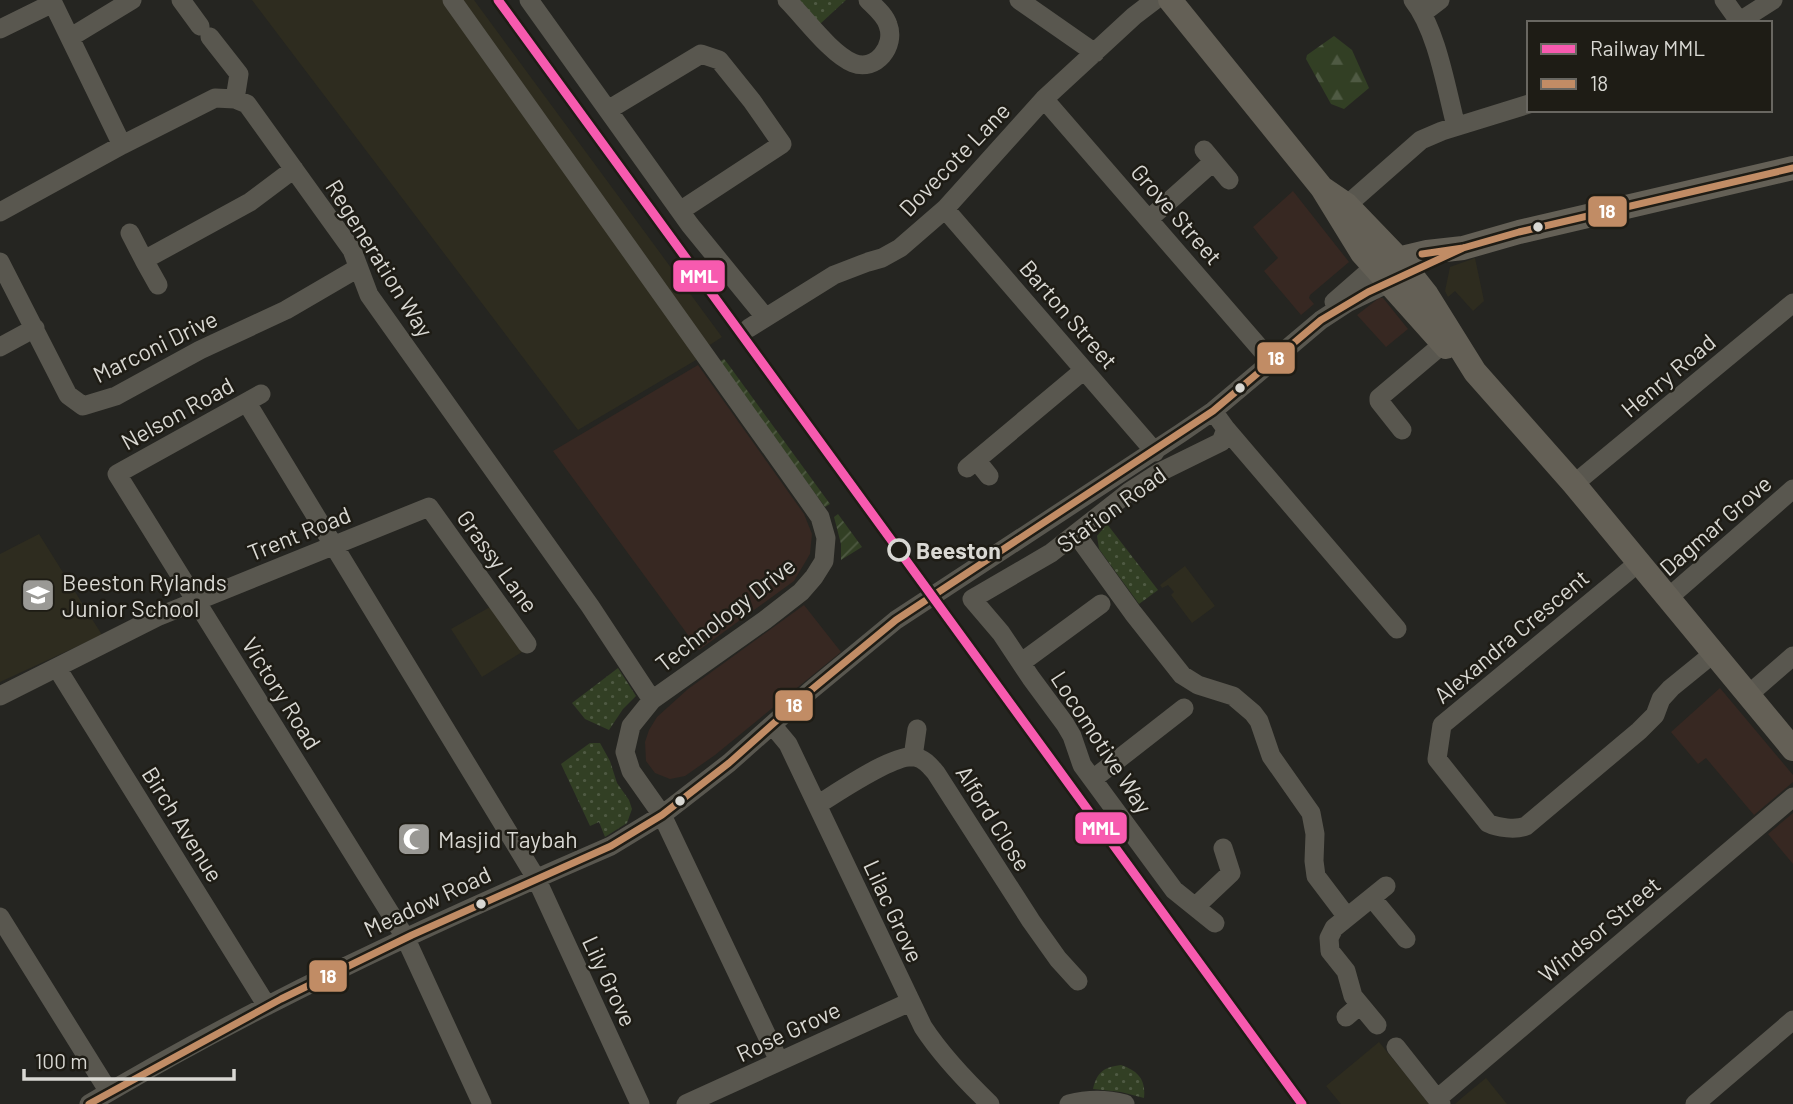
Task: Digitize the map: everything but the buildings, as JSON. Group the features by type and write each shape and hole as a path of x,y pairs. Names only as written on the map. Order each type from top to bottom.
{"main road":[{"path":"1170,0 1322,188 1344,226 1381,275 1443,344 1475,372 1574,484 1793,748"},
{"name":"Station Road","path":"1381,275 1404,265 1532,229 1793,168"},
{"path":"1322,188 1347,205 1404,265 1475,372"}],"street":[{"path":"71,37 132,0"},
{"path":"0,212 215,98 234,99 239,74 181,0"},
{"name":"Technology Drive","path":"452,0 806,497 820,517 824,529 824,561 801,592 652,700 631,726 625,752 631,771 662,815 779,1062"},
{"path":"787,0 834,50 851,62 869,65 887,49 890,40 887,21 868,0"},
{"path":"1019,0 1095,53"},
{"name":"Dovecote Lane","path":"749,328 834,275 867,261 883,258 900,248 945,209 1044,99 1155,0"},
{"path":"1440,0 1418,6 1456,126"},
{"path":"1724,0 1737,21"},
{"path":"1740,21 1773,0"},
{"path":"0,29 53,3 122,145"},
{"path":"538,3 608,110 680,211 765,317"},
{"path":"608,110 701,54 719,60 752,101 782,144 680,211"},
{"name":"Regeneration Way","path":"234,99 247,104 352,250 369,295 590,606 652,700"},
{"name":"Grove Street","path":"1044,99 1272,362"},
{"path":"1347,205 1421,140 1456,126 1527,105"},
{"path":"1149,219 1208,156 1229,180"},
{"path":"144,260 250,202 294,169"},
{"name":"Barton Street","path":"945,209 1154,452"},
{"path":"130,233 158,285"},
{"name":"Marconi Drive","path":"0,262 68,395 83,406 116,396 200,350 286,310 358,268"},
{"name":"Station Road","path":"773,726 810,691 896,620 1213,411 1321,320 1381,275"},
{"name":"Henry Road","path":"1574,484 1793,303"},
{"path":"0,347 36,328"},
{"path":"1402,430 1379,398 1443,344"},
{"path":"978,468 1084,370"},
{"name":"Nelson Road","path":"117,474 254,398"},
{"name":"Lily Grove","path":"254,398 335,545 536,878 640,1104"},
{"path":"1213,411 1396,629"},
{"name":"Station Road","path":"972,599 1038,561 1129,492 1160,472 1221,442 1226,429"},
{"name":"Victory Road","path":"117,474 405,937 482,1104"},
{"name":"Dagmar Grove","path":"1668,598 1793,489"},
{"name":"Trent Road","path":"0,696 138,626 429,507"},
{"name":"Grassy Lane","path":"429,507 527,644"},
{"path":"1076,534 1182,675 1198,685 1233,696 1259,721 1271,756 1311,813 1315,834 1316,876 1347,917"},
{"name":"Alexandra Crescent","path":"1638,563 1442,725 1437,759 1488,823 1494,826 1526,826 1639,731 1655,715 1661,699 1671,688 1714,653"},
{"name":"Locomotive Way","path":"972,599 1001,633 1065,724 1082,765 1174,890 1214,923"},
{"path":"1021,662 1101,604"},
{"path":"1748,695 1793,656"},
{"name":"Birch Avenue","path":"57,668 267,1006"},
{"path":"1093,779 1184,708"},
{"name":"Meadow Road","path":"89,1104 267,1006 405,937 611,846 662,815 773,726"},
{"name":"Lilac Grove","path":"773,726 789,744 910,1002 936,1047 990,1104"},
{"path":"817,805 897,759 914,757 917,729"},
{"name":"Alford Close","path":"914,757 926,762 936,773 1065,976"},
{"name":"Windsor Street","path":"1439,1102 1793,797"},
{"path":"1195,907 1231,873 1223,848"},
{"path":"1377,1025 1353,1011 1353,996 1346,971 1328,945 1330,933 1379,892 1406,939"},
{"path":"0,917 109,1092"},
{"name":"Rose Grove","path":"686,1104 910,1002"},
{"path":"1695,1104 1793,1020"},
{"path":"1396,1047 1439,1102"},
{"path":"1069,1104 1084,1100 1125,1104"}],"shaded area":[{"path":"252,0 474,0 722,337 696,354 696,360 578,430"},
{"path":"1293,191 1349,262 1310,295 1309,298 1314,304 1301,315 1264,271 1278,258 1253,227"},
{"path":"1475,258 1484,301 1473,311 1455,291 1448,297 1445,291 1450,267"},
{"path":"1379,298 1383,298 1408,329 1386,347 1357,315"},
{"path":"698,365 804,514 812,534 810,554 794,581 699,650 553,451"},
{"name":"Beeston Rylands Junior School","path":"39,534 102,635 0,682 0,554"},
{"path":"1185,566 1215,606 1192,623 1171,595 1174,592 1168,585 1162,588 1160,585"},
{"path":"804,605 841,652 715,755 685,776 670,779 655,773 646,761 645,742 657,717 688,689"},
{"path":"490,607 522,652 482,677 451,629"},
{"path":"1720,688 1793,775 1793,782 1754,815 1706,758 1698,764 1671,732"},
{"path":"1793,813 1793,864 1768,834"},
{"path":"1379,1042 1429,1104 1341,1104 1326,1086"},
{"path":"1486,1078 1507,1104 1455,1104 1464,1096"}],"green space":[{"path":"798,0 846,0 820,24"},
{"path":"1334,36 1352,50 1369,88 1344,109 1331,104 1306,59 1307,55"},
{"path":"724,359 830,504 825,507 719,362"},
{"path":"838,514 862,547 841,560 841,544 834,517"},
{"path":"1107,524 1158,590 1139,604 1099,549 1097,536"},
{"path":"618,668 636,696 609,730 585,719 572,703"},
{"path":"590,743 600,743 610,761 617,783 632,809 627,823 605,837 599,822 590,826 561,764"},
{"path":"1121,1065 1140,1077 1144,1086 1144,1098 1093,1089 1102,1071"}],"rail line":[{"name":"MML","path":"498,0 1302,1104"}],"transit line":[{"name":"18","path":"1422,254 1463,248 1519,232 1793,168"},
{"name":"18","path":"89,1104 281,999 412,935 611,846 662,815 729,763 896,620 1213,411 1321,320 1368,292 1463,248"}],"place":[{"name":"Beeston","path":"899,550"},
{"name":"Beeston Rylands Junior School","path":"38,595"},
{"name":"Masjid Taybah","path":"414,839"}]}
